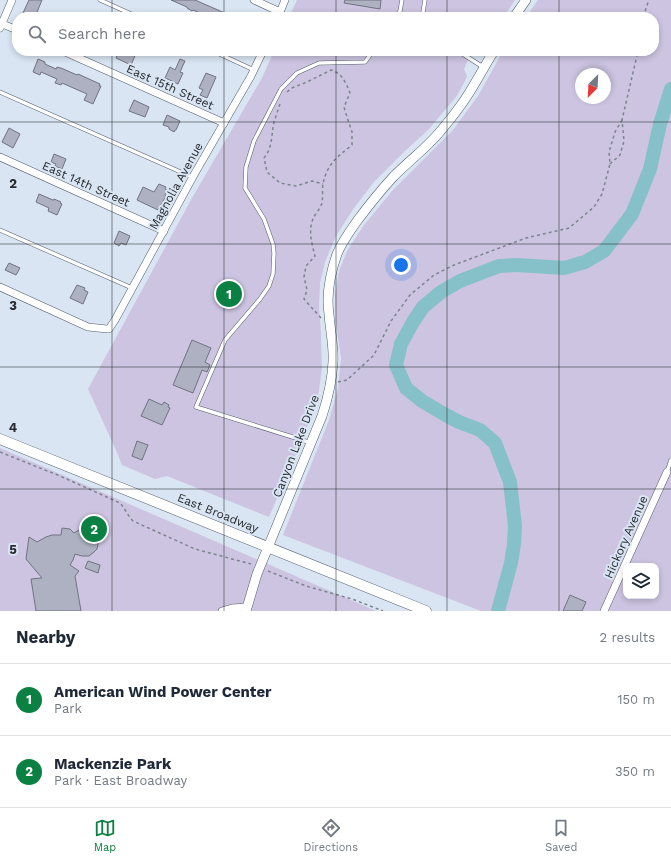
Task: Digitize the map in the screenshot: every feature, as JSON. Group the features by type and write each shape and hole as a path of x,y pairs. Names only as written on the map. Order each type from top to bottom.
{"main road":[{"name":"East Broadway","path":"0,439 426,611"}],"street":[{"path":"12,0 1,25 12,28"},
{"path":"254,0 275,12"},
{"path":"280,12 285,0"},
{"path":"518,12 526,0"},
{"name":"East 15th Street","path":"75,56 224,123"},
{"name":"Magnolia Avenue","path":"0,287 88,327 109,329 261,56"},
{"name":"Canyon Lake Drive","path":"246,609 260,568 322,416 331,385 334,361 328,313 329,283 338,253 346,237 379,193 437,136 448,123 469,94 491,56"},
{"name":"East 14th Street","path":"0,157 164,231"},
{"name":"Hickory Avenue","path":"604,611 667,472"},
{"path":"222,611 232,608 246,609"}],"lane":[{"path":"100,0 127,12"},
{"path":"399,12 402,0"},
{"path":"423,12 425,0"},
{"path":"224,56 254,70"},
{"path":"311,443 196,407 225,340 260,299 269,286 273,274 273,244 264,219 245,188 246,167 254,141 281,90 296,73 319,63 365,62 369,56"},
{"path":"466,56 484,68"},
{"path":"0,92 193,178"},
{"path":"0,230 132,288"},
{"path":"667,472 671,460"}],"path":[{"path":"645,12 649,0"},
{"path":"610,164 620,155 624,141 622,120 637,56"},
{"path":"285,94 292,88 331,70 337,72 345,81 350,93 344,107 352,132 352,145 330,165 323,184 322,203 312,220 310,231 315,256 306,266 304,277 307,290 304,299 331,330"},
{"path":"282,100 274,123 269,152 264,158 267,172 280,183 288,185 296,186 312,181 323,184"},
{"path":"331,385 347,380 374,355 392,321 410,295 434,275 454,265 526,238 569,228 594,207 602,194 610,164 609,152 614,132 622,120"},
{"path":"0,452 66,478 120,503 133,521 195,549 246,562 306,586 352,599 383,611"}],"shaded area":[{"path":"297,0 515,0 507,12 291,12"},
{"path":"538,0 671,0 671,611 481,611 283,535 329,420 338,388 341,358 336,324 335,295 339,271 347,251 364,225 393,190 453,130 478,96 500,56 659,56 659,12 530,12"},
{"path":"272,56 470,56 464,69 467,76 456,97 429,129 374,182 354,208 336,236 325,262 320,283 319,306 322,368 318,397 306,430 269,517 167,476 155,479 122,465 88,389 192,198 262,78"},
{"path":"0,448 376,611 0,611"}],"building":[{"path":"29,0 42,0 37,12 23,12"},
{"path":"171,0 195,0 223,12 198,12 192,11 187,7"},
{"path":"345,0 381,0 380,9 344,3"},
{"path":"117,56 135,56 131,65 116,58"},
{"path":"38,59 56,69 57,67 61,68 100,84 99,86 101,86 93,104 84,100 87,94 62,83 61,85 55,83 57,79 41,72 40,75 33,72"},
{"path":"180,59 185,61 180,72 183,73 178,84 165,78 170,67 175,70"},
{"path":"206,73 216,77 207,98 200,95 203,90 199,88"},
{"path":"134,100 149,107 145,117 129,111"},
{"path":"167,115 180,121 174,132 169,129 169,127 163,125"},
{"path":"9,128 20,134 13,148 2,142"},
{"path":"54,154 66,159 62,169 55,166 56,164 51,162"},
{"path":"159,184 166,187 165,189 167,190 166,196 158,210 137,200 143,187 154,192"},
{"path":"39,194 61,202 60,203 62,204 57,215 48,211 49,208 36,202"},
{"path":"119,231 130,236 126,245 121,243 119,246 114,243"},
{"path":"9,263 20,268 16,275 5,270"},
{"path":"77,285 85,288 84,290 88,292 83,304 70,298"},
{"path":"192,340 211,348 205,362 210,365 207,372 202,370 193,393 173,385"},
{"path":"149,399 162,405 164,402 169,405 168,407 170,408 162,425 141,416"},
{"path":"137,441 148,445 142,460 132,456"},
{"path":"62,528 70,529 74,533 79,530 89,530 96,535 98,539 97,549 94,552 89,556 75,554 70,565 79,571 75,576 81,611 36,611 31,579 42,578 26,559 29,537 37,542 52,535 61,535"},
{"path":"88,561 100,565 98,573 85,568"},
{"path":"570,595 586,602 582,611 563,611"}],"waterway":[{"path":"498,611 511,563 514,544 515,526 510,482 495,443 480,430 459,422 444,414 422,401 406,388 396,365 401,344 423,307 441,292 460,281 499,266 517,265 564,268 585,262 604,251 632,214 650,169 660,124 671,89"}],"place":[{"name":"American Wind Power Center","path":"229,294"},
{"name":"Mackenzie Park","path":"94,529"}]}
